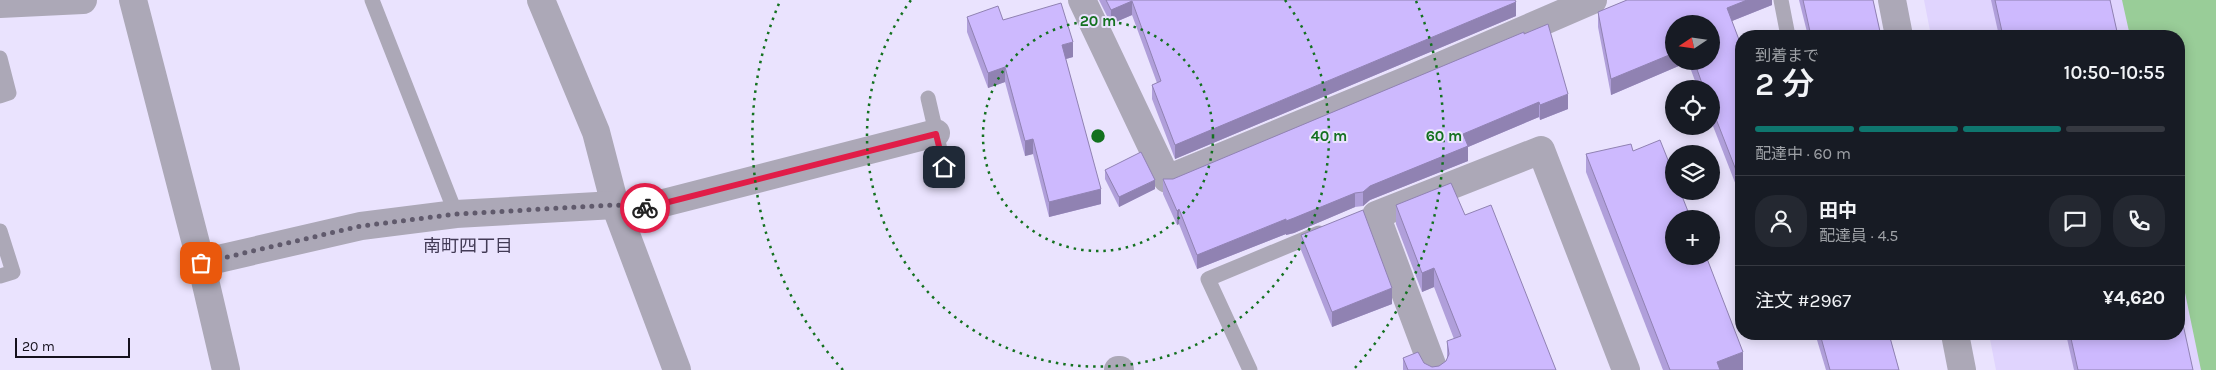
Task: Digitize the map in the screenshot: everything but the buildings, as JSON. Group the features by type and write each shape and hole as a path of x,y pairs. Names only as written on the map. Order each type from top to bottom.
{"street":[{"path":"0,4 82,0"},
{"path":"133,0 201,263 226,370"},
{"path":"541,0 596,132 615,205 677,370"},
{"path":"1082,0 1167,179 1581,3"},
{"path":"1892,0 1898,30"},
{"path":"201,263 361,226 456,214 615,205 644,208 936,134"},
{"path":"1434,370 1368,215 1541,150 1626,370"},
{"path":"1956,340 1962,370"}],"lane":[{"path":"372,0 456,214"},
{"path":"1781,0 1787,30"},
{"path":"0,58 9,93 0,96"},
{"path":"928,98 944,167"},
{"path":"1250,370 1208,279 1333,228"},
{"path":"0,232 13,272 0,276"}],"shaded area":[{"path":"1924,0 2216,0 2216,370 1996,370 1990,340 2185,340 2185,30 1930,30"}],"green space":[{"path":"2122,0 2216,0 2216,370 2201,370 2185,293 2185,30 2129,30"}],"way so far":[{"path":"201,263 361,226 456,214 615,205 645,208"}],"district":[{"name":"南町四丁目","path":"468,246"}],"route":[{"path":"645,208 936,134 944,167"}]}
